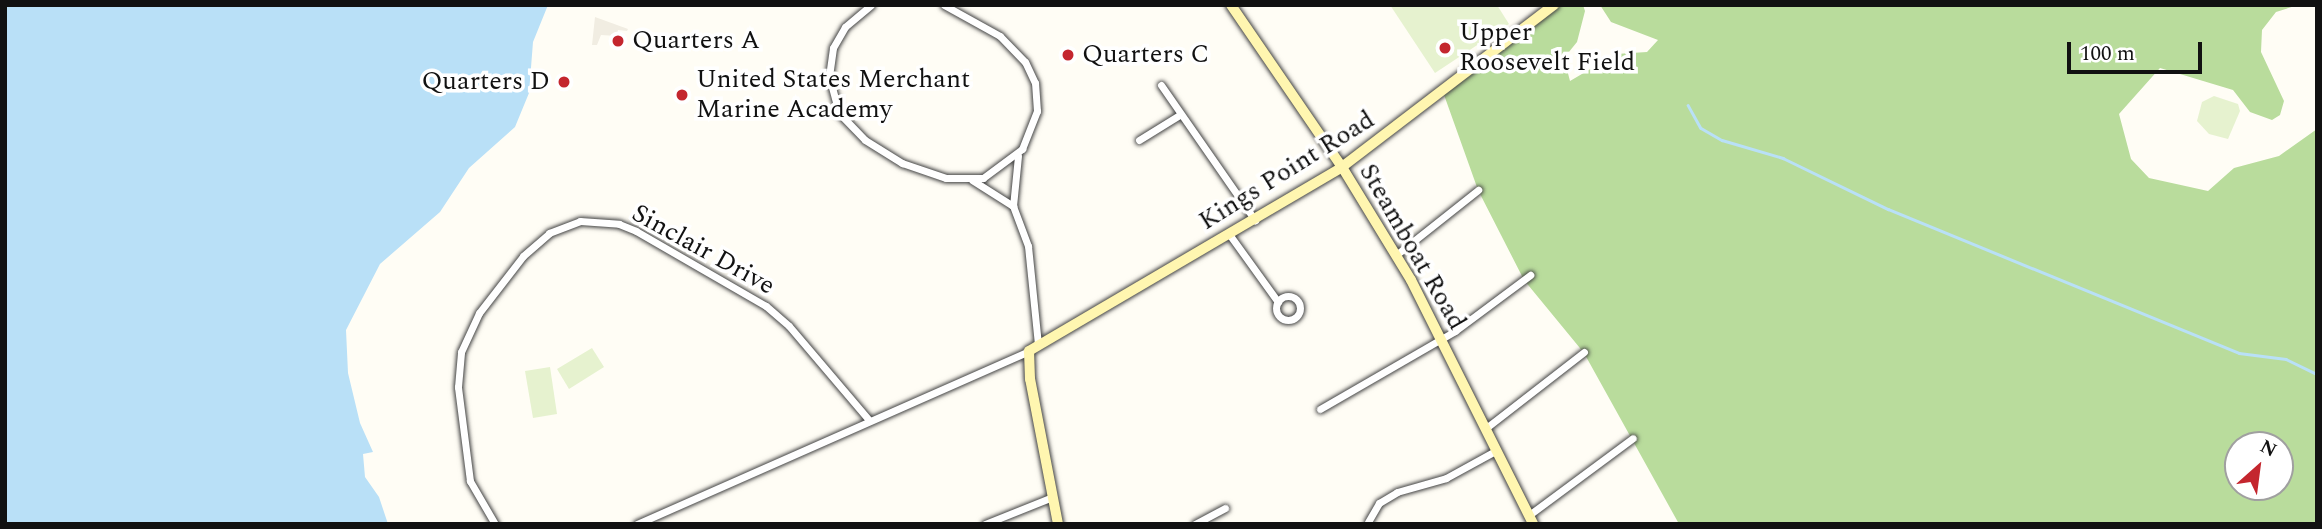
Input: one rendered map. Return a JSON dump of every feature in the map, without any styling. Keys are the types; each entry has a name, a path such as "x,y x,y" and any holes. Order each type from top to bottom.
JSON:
{"main road":[{"name":"Steamboat Road","path":"1231,5 1342,167 1396,255 1531,520"},
{"name":"Kings Point Road","path":"1029,351 1342,167 1554,5"},
{"path":"1029,351 1030,379 1058,524"}],"street":[{"path":"872,5 845,27 833,48 829,75 839,113 865,140 902,163 946,178 983,178 1018,156"},
{"path":"944,5 1000,36 1030,70 1037,111 1018,156 1013,205 1028,246 1038,344"},
{"path":"1161,85 1255,220"},
{"path":"1139,140 1181,114"},
{"path":"972,180 1013,205"},
{"path":"1396,255 1478,190"},
{"name":"Sinclair Drive","path":"495,524 474,494 468,473 458,387 461,352 479,313 523,256 549,233 580,221 619,224 766,306 789,326 869,420"},
{"path":"1229,234 1278,302"},
{"path":"1320,409 1441,339 1530,275"},
{"path":"637,524 1029,351"},
{"path":"1486,428 1584,352"},
{"path":"1531,520 1633,438"},
{"path":"1368,522 1378,503 1397,492 1446,478 1497,450"},
{"path":"985,524 1052,497"},
{"path":"1195,524 1225,508"}],"green space":[{"name":"Upper Roosevelt Field","path":"1390,5 1497,5 1509,24 1435,73"},
{"path":"1554,5 1583,5 1585,11 1577,42 1564,58 1570,81 1616,54 1647,52 1658,40 1611,22 1600,5 2298,5 2276,12 2262,30 2261,52 2284,101 2280,115 2272,120 2250,112 2233,90 2160,68 2119,114 2131,159 2149,178 2208,191 2234,168 2279,156 2317,129 2317,524 1679,524 1584,353 1524,280 1478,190 1443,92"},
{"path":"2214,96 2238,104 2240,111 2228,139 2209,134 2197,121 2202,102"},
{"path":"592,348 604,367 569,389 557,369"},
{"path":"550,367 557,414 533,418 525,371"}],"shaded area":[{"path":"595,17 628,29 618,30 617,36 601,35 597,45 592,45"}],"water":[{"path":"5,5 548,5 533,42 529,93 515,127 469,168 440,212 380,264 346,330 348,373 360,423 373,452 363,454 365,477 379,497 388,524 5,524"}],"waterway":[{"path":"1688,105 1701,128 1722,140 1783,158 1888,209 2239,353 2286,359 2317,374"}],"place":[{"name":"Quarters A","path":"618,41"},
{"name":"Upper Roosevelt Field","path":"1445,48"},
{"name":"Quarters C","path":"1068,55"},
{"name":"Quarters D","path":"564,82"},
{"name":"United States Merchant Marine Academy","path":"682,95"}]}
